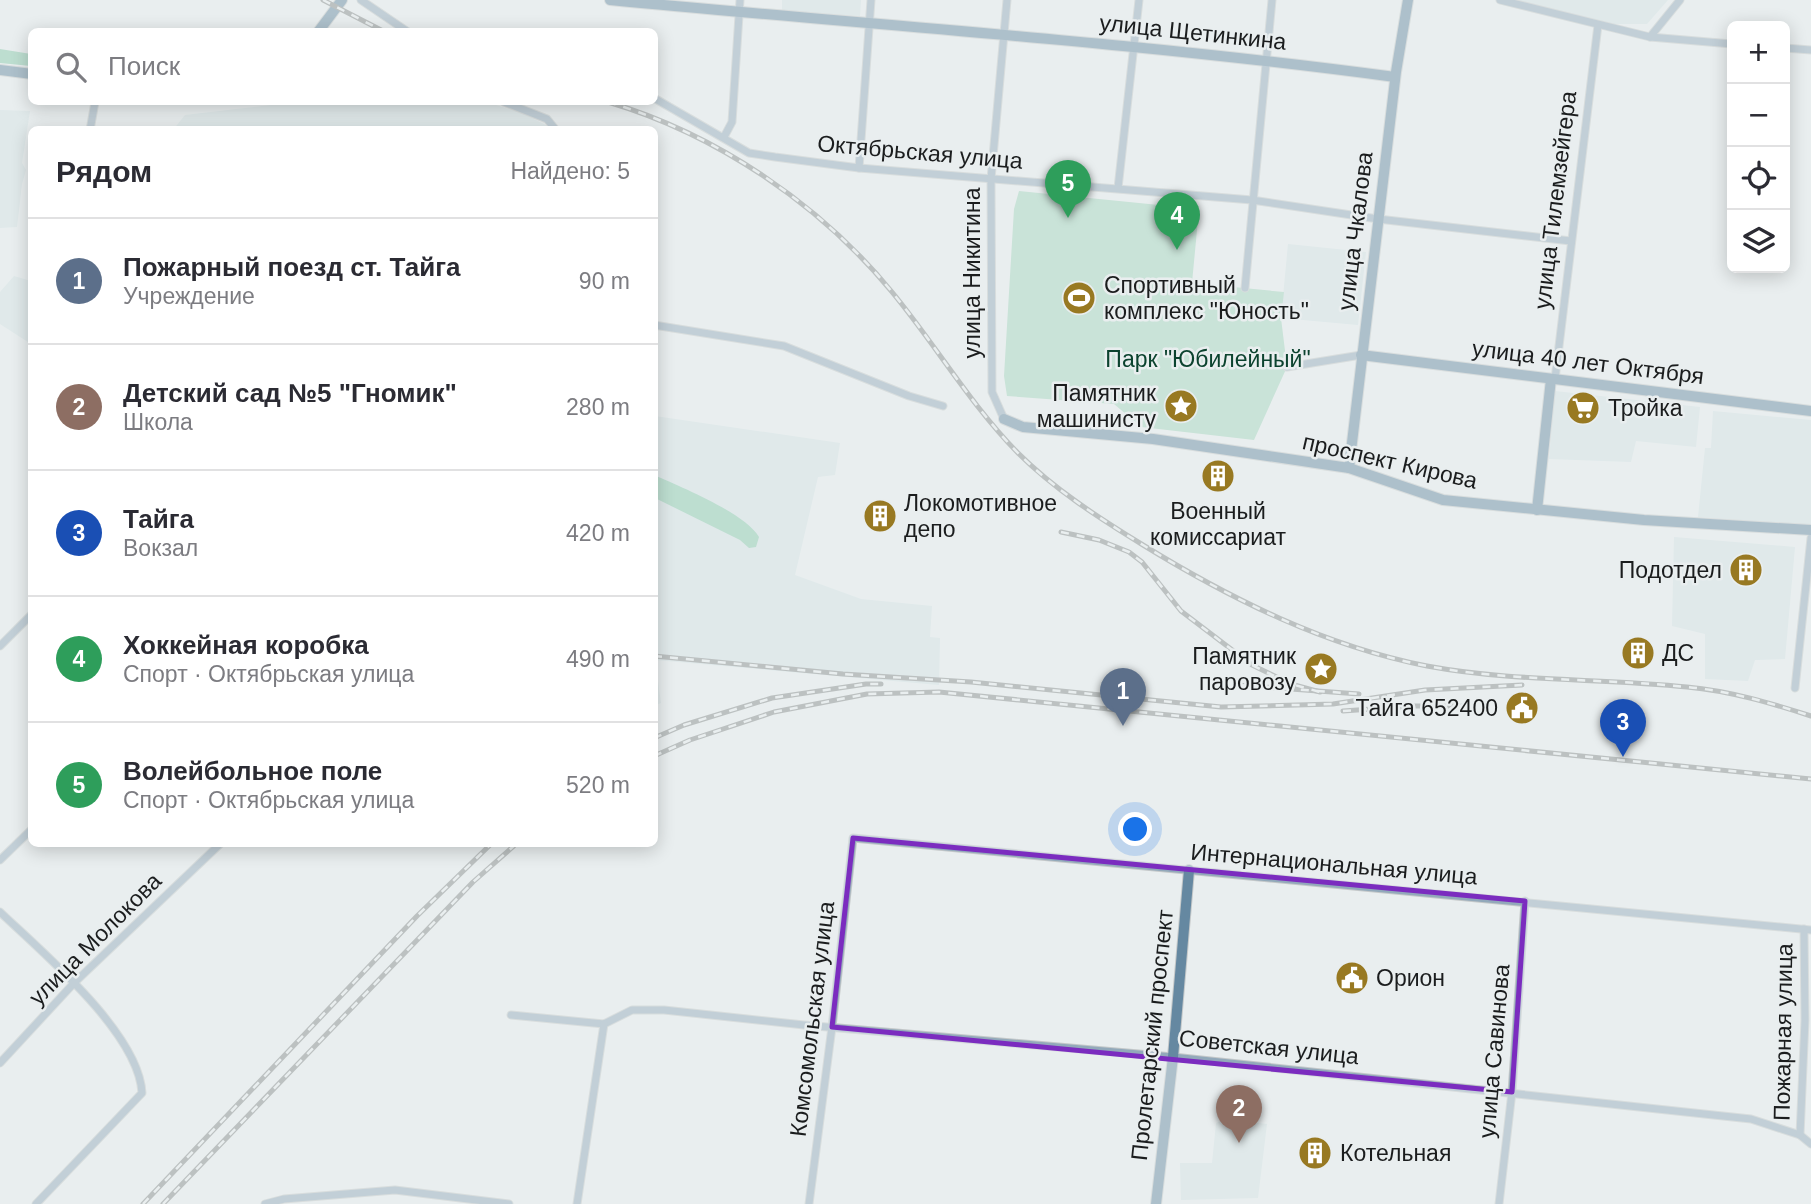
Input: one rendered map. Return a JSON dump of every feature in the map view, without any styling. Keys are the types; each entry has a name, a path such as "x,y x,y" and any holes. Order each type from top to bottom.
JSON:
{"street":[{"path":"361,0 402,28"},
{"name":"улица Щетинкина","path":"610,0 869,24 1003,33 1267,60 1395,77"},
{"path":"724,137 732,122 740,0"},
{"path":"859,168 871,0"},
{"name":"улица Никитина","path":"1004,419 992,391 991,179 1007,0"},
{"path":"1118,188 1139,0"},
{"path":"1245,288 1272,0"},
{"name":"улица Чкалова","path":"1349,468 1395,77 1408,0"},
{"path":"1500,0 1650,37 1727,44"},
{"path":"1650,37 1680,0"},
{"path":"321,28 338,4"},
{"name":"улица Тилемзейгера","path":"1537,510 1598,25"},
{"path":"1790,48 1811,50"},
{"path":"0,71 28,74"},
{"name":"Октябрьская улица","path":"658,100 749,153 859,168 1252,200 1378,219 1571,241"},
{"path":"91,126 94,105"},
{"path":"512,105 547,119 553,126"},
{"path":"658,326 783,346 909,396 943,405"},
{"path":"1287,367 1361,355"},
{"name":"улица 40 лет Октября","path":"1361,355 1811,411"},
{"name":"проспект Кирова","path":"1004,419 1023,427 1153,439 1349,468 1443,500 1644,520 1811,530"},
{"path":"1795,688 1811,538"},
{"path":"0,646 28,618"},
{"path":"0,860 28,833"},
{"name":"Интернациональная улица","path":"853,838 1808,930"},
{"name":"Комсомольская улица","path":"809,1204 853,838"},
{"name":"улица Молокова","path":"0,1063 75,984 217,847"},
{"name":"Пролетарский проспект","path":"1156,1204 1189,870"},
{"name":"улица Савинова","path":"1499,1204 1513,1092 1525,901"},
{"path":"0,912 75,984 126,1045 141,1082 142,1093 36,1204"},
{"name":"Пожарная улица","path":"1800,1135 1808,930"},
{"name":"Советская улица","path":"511,1015 604,1024 632,1010 664,1010 1172,1057 1751,1119 1800,1135 1811,1144"},
{"path":"577,1204 604,1024"},
{"path":"265,1204 284,1199 395,1190 509,1204"}],"highlighted area":[{"path":"853,838 1525,901 1512,1092 832,1027"}],"shaded area":[{"path":"782,0 861,0 860,16 782,11"},
{"path":"1505,0 1668,0 1647,24 1597,24"},
{"path":"271,105 496,105 522,113 548,126 176,126 185,115"},
{"path":"0,110 30,111 22,163 26,170 17,227 0,228"},
{"path":"1288,244 1366,252 1358,325 1281,318"},
{"path":"14,276 28,280 28,342 0,324 0,292"},
{"path":"1555,391 1700,407 1696,447 1636,441 1631,462 1549,459"},
{"path":"1713,411 1811,420 1811,525 1698,517 1705,448 1711,448"},
{"path":"658,416 840,443 835,475 818,477 795,575 861,599 932,606 930,637 940,638 939,685 658,660"},
{"path":"1674,537 1795,547 1785,659 1755,660 1748,681 1705,679 1705,634 1672,626"},
{"path":"658,682 661,703 658,704"},
{"path":"1225,1119 1267,1124 1258,1198 1181,1200 1180,1163 1212,1163 1216,1123"}],"green space":[{"path":"0,49 28,54 28,66 0,63"},
{"name":"Парк \"Юбилейный\"","path":"1019,191 1199,209 1192,283 1284,292 1281,318 1287,367 1254,440 1141,427 1114,404 1007,396 1004,376 1014,209"},
{"path":"658,477 727,510 752,528 759,537 756,547 749,548 740,540 658,499"}],"railway":[{"path":"323,0 377,28"},
{"path":"617,105 688,133 726,153 799,202 864,260 908,312 984,414 1032,466 1062,491 1110,524 1176,565 1245,602 1352,646 1427,666 1492,675 1655,684 1719,691 1811,716"},
{"path":"1061,532 1099,540 1129,552 1142,562 1181,611 1252,665 1291,684 1320,692"},
{"path":"658,656 843,674 971,682 1221,707 1333,704 1425,690 1522,685"},
{"path":"658,736 684,725 772,698 881,684"},
{"path":"1237,685 1359,694"},
{"path":"658,754 690,740 774,712 867,694 939,692 1811,779"},
{"path":"1343,711 1414,706 1467,706"},
{"path":"143,1204 417,916 488,847"},
{"path":"163,1204 473,882 513,847"}],"place":[{"name":"Волейбольное поле","path":"1068,218"},
{"name":"Хоккейная коробка","path":"1177,250"},
{"name":"Спортивный комплекс \"Юность\"","path":"1079,298"},
{"name":"Памятник машинисту","path":"1181,406"},
{"name":"Тройка","path":"1583,408"},
{"name":"Военный комиссариат","path":"1218,476"},
{"name":"Локомотивное депо","path":"880,516"},
{"name":"Подотдел","path":"1746,570"},
{"name":"ДС","path":"1638,653"},
{"name":"Памятник паровозу","path":"1321,669"},
{"name":"Тайга 652400","path":"1522,708"},
{"name":"Пожарный поезд ст. Тайга","path":"1123,726"},
{"name":"Тайга","path":"1623,757"},
{"name":"Орион","path":"1352,978"},
{"name":"Детский сад №5 \"Гномик\"","path":"1239,1143"},
{"name":"Котельная","path":"1315,1153"}]}
